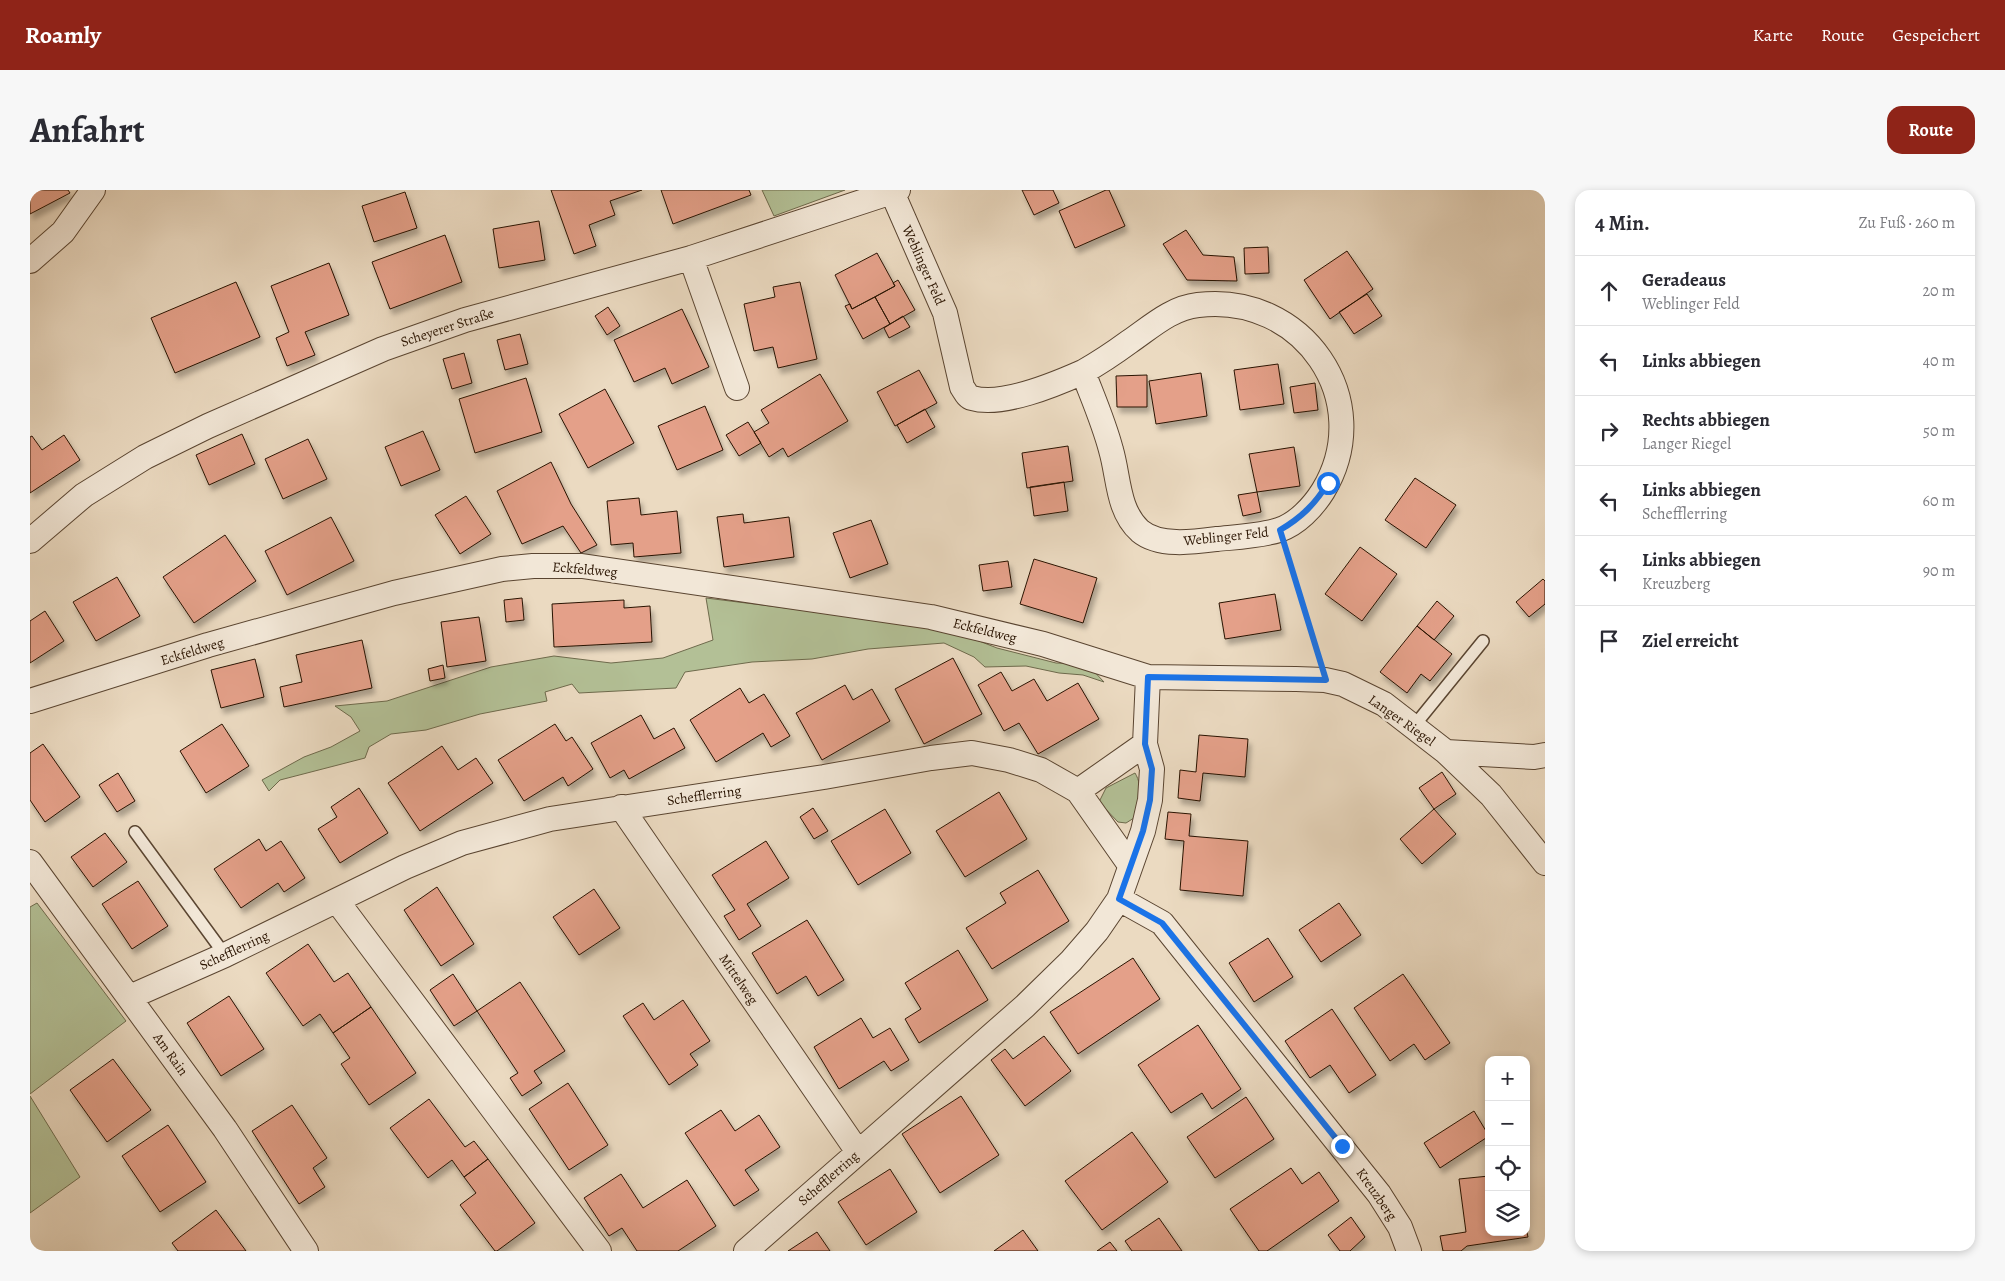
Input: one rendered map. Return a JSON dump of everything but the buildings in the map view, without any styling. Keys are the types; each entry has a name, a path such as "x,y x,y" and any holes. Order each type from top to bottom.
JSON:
{"street":[{"path":"30,261 62,232 93,190"},
{"name":"Scheyerer Straße","path":"30,541 84,495 145,457 208,426 383,349 465,320 691,258 895,191"},
{"name":"Weblinger Feld","path":"895,191 945,313 962,387 970,397 994,399 1022,395 1057,384 1104,361 1168,315 1182,309 1198,305 1225,305 1256,310 1294,331 1324,363 1336,390 1341,427 1340,449 1331,476 1318,500 1307,512 1280,530 1212,540 1173,541 1155,539 1140,530 1121,501 1112,451 1102,419 1083,372"},
{"path":"691,258 737,388"},
{"name":"Eckfeldweg","path":"30,701 208,645 394,593 502,569 533,566 582,566 931,617 1043,644 1148,677"},
{"name":"Langer Riegel","path":"1148,677 1326,680 1358,689 1384,704 1446,752 1491,795 1545,863"},
{"name":"Schefflerring","path":"746,1251 1025,1006 1071,961 1097,931 1119,899 1143,831 1150,800 1152,769 1145,744 1148,677"},
{"path":"1078,791 1145,744"},
{"path":"1446,752 1534,757 1545,755"},
{"name":"Schefflerring","path":"130,997 225,955 405,867 462,843 550,819 824,777 931,758 972,754 1009,760 1041,770 1078,791 1130,865"},
{"name":"Mittelweg","path":"621,807 858,1152"},
{"name":"Am Rain","path":"30,862 225,1129 306,1251"},
{"name":"Kreuzberg","path":"1119,899 1162,923 1380,1194 1400,1227 1409,1251"},
{"path":"338,901 599,1251"}],"lane":[{"path":"1414,726 1483,641"},
{"path":"135,832 225,955"}],"path":[{"path":"1280,530 1326,680"}],"green space":[{"path":"762,190 845,190 774,216"},
{"path":"706,598 946,628 997,648 1056,663 1087,664 1104,682 1083,675 1059,673 1026,666 985,667 974,657 944,643 868,649 812,659 752,662 685,672 676,688 579,693 572,684 545,692 547,701 480,714 426,730 391,734 369,747 365,758 280,780 269,791 262,780 304,757 331,747 360,731 351,717 335,706 387,701 491,667 554,656 611,663 663,658 713,640"},
{"path":"1135,773 1140,790 1134,818 1126,823 1118,822 1099,802 1106,788"},
{"path":"37,903 126,1021 30,1094 30,907"},
{"path":"30,1096 80,1177 30,1213"}],"route":[{"path":"1328,483 1318,500 1307,512 1280,530 1326,680 1148,677 1145,744 1152,769 1150,800 1143,831 1119,899 1162,923 1342,1146"}]}
